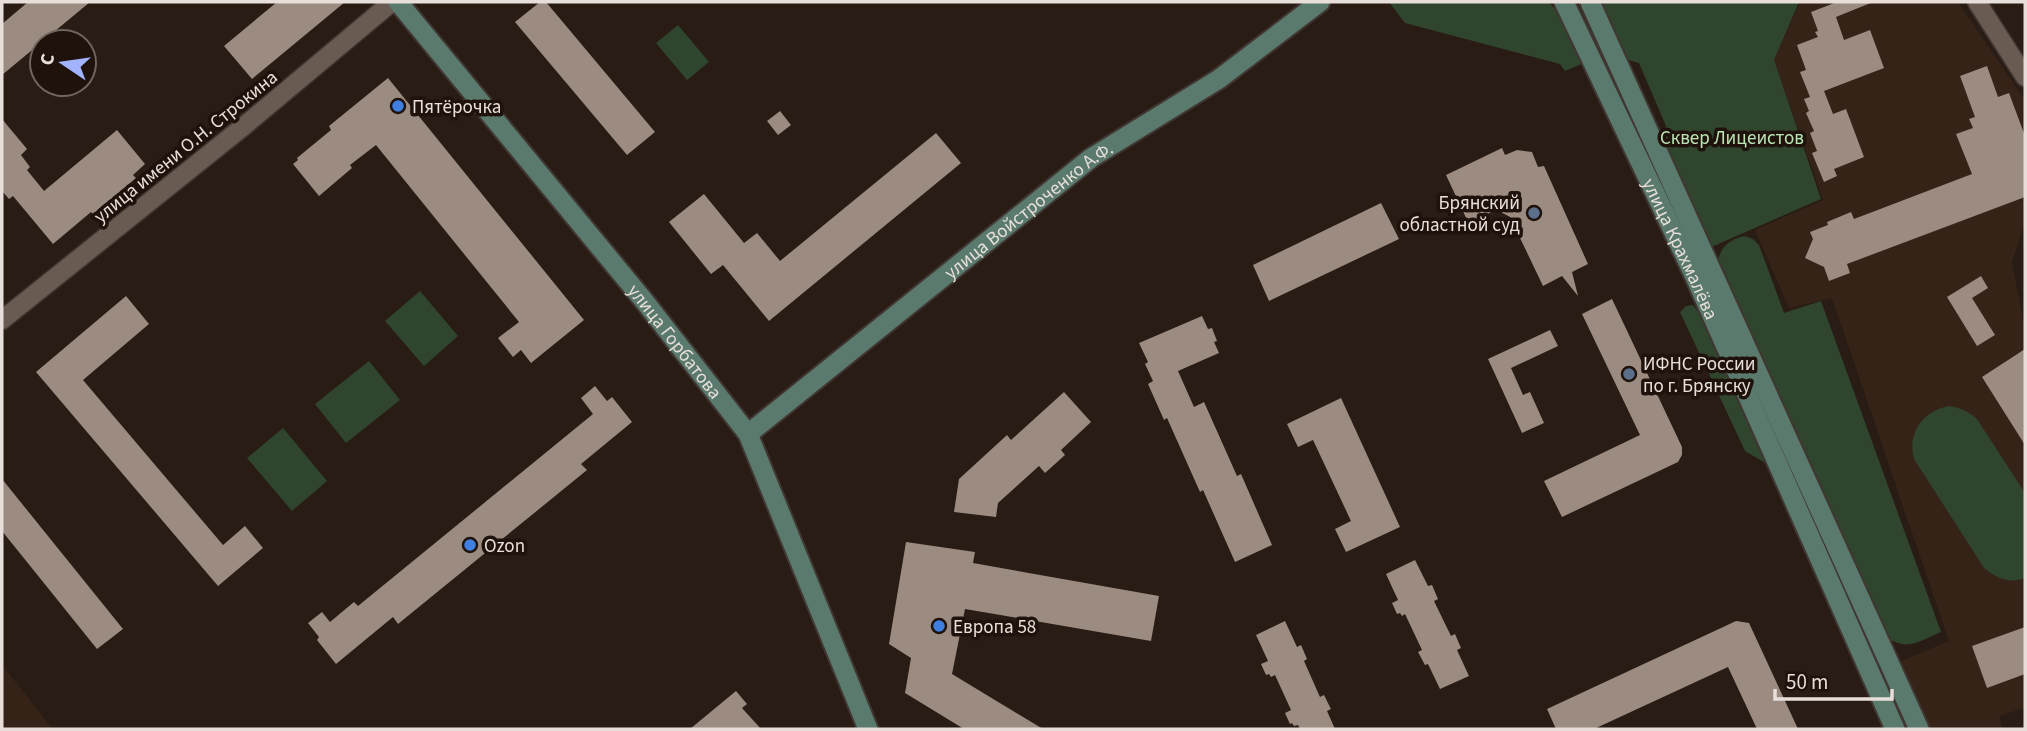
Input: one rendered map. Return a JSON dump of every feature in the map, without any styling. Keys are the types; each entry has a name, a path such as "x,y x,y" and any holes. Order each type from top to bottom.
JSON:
{"main road":[{"name":"улица Горбатова","path":"398,2 645,302 748,434 868,729"},
{"name":"улица Войстроченко А.Ф.","path":"748,434 1091,158 1219,79 1320,2"},
{"name":"улица Крахмалёва","path":"1564,2 1695,277 1895,729"},
{"path":"1590,2 1919,729"}],"street":[{"name":"улица имени О.Н. Строкина","path":"2,320 244,127 392,2"},
{"path":"1977,2 2025,77"}],"shaded area":[{"path":"1800,2 1958,2 2025,100 2025,222 2012,262 2025,331 2025,708 1999,716 2003,729 1919,729 1891,665 1949,641 1832,298 1789,308 1755,230 1823,200 1774,60"},
{"path":"2,665 53,729 2,729"}],"green space":[{"path":"1389,2 1549,2 1566,23 1586,62 1565,71 1560,64 1405,23"},
{"name":"Сквер Лицеистов","path":"1598,2 1799,2 1774,60 1821,199 1709,248 1660,137 1666,126 1639,63 1622,58"},
{"path":"678,25 709,62 687,80 656,43"},
{"path":"1744,236 1759,245 1784,313 1821,301 1941,632 1912,644 1900,644 1884,636 1717,266 1725,246"},
{"path":"420,291 458,336 424,366 385,321"},
{"path":"1693,305 1702,317 1769,465 1745,451 1680,312 1686,306"},
{"path":"369,361 400,400 346,443 315,404"},
{"path":"1949,406 1964,410 1977,419 2025,493 2025,578 2003,579 1984,568 1914,459 1913,440 1919,425 1932,413"},
{"path":"283,428 327,481 292,511 247,458"}],"building":[{"path":"28,2 90,2 59,28 28,28 28,53 2,75 2,24"},
{"path":"277,2 345,2 252,79 224,46"},
{"path":"540,2 546,2 655,132 627,155 515,22"},
{"path":"1837,2 1873,2 1836,17 1844,40 1870,30 1884,68 1824,91 1833,114 1846,109 1864,157 1834,169 1837,176 1824,182 1812,153 1817,151 1810,133 1814,131 1806,113 1809,111 1804,99 1810,97 1800,72 1806,70 1797,45 1818,37 1811,12"},
{"path":"1987,66 1998,97 2009,93 2025,136 2025,197 1847,264 1850,273 1829,281 1824,267 1805,258 1813,239 1810,232 1851,212 1854,219 1972,174 1956,134 1973,128 1969,119 1975,117 1960,76"},
{"path":"388,78 584,320 531,363 521,350 513,357 498,338 519,322 376,145 350,165 352,168 319,196 293,164 331,130 329,126"},
{"path":"780,111 791,125 778,135 767,121"},
{"path":"2,119 27,149 21,155 30,167 27,170 44,191 117,130 145,164 133,175 136,178 53,244 13,196 9,199 2,191"},
{"path":"936,133 961,163 769,321 723,265 711,274 669,222 704,194 744,243 757,233 780,261"},
{"name":"Брянский областной суд","path":"1502,148 1505,155 1517,150 1532,152 1538,167 1544,166 1588,264 1572,272 1578,296 1562,276 1543,286 1510,217 1497,210 1468,222 1446,175"},
{"path":"1381,203 1399,239 1269,301 1253,265"},
{"path":"1981,276 1988,288 1972,298 1995,335 1977,346 1947,297"},
{"path":"126,296 149,324 83,380 223,545 245,526 263,548 218,586 36,372"},
{"name":"ИФНС России по г. Брянску","path":"1612,299 1682,447 1682,455 1678,462 1562,517 1544,481 1640,435 1582,314"},
{"path":"1202,316 1208,329 1212,328 1219,353 1178,371 1194,407 1204,402 1237,476 1241,474 1272,545 1235,562 1203,490 1200,492 1167,418 1164,420 1148,384 1153,381 1139,343"},
{"path":"1550,330 1558,346 1511,368 1523,395 1530,392 1544,423 1522,433 1488,359"},
{"path":"2025,349 2025,445 1982,377"},
{"path":"595,386 607,401 612,397 632,422 581,464 587,470 398,624 393,617 336,664 317,640 319,637 308,623 322,612 330,622 354,602 358,606 593,414 581,398"},
{"path":"1064,392 1091,422 1061,450 1065,455 1045,473 1039,466 998,503 996,517 954,512 959,479 1007,435 1011,440"},
{"path":"1341,398 1400,527 1346,552 1335,529 1351,521 1313,440 1298,447 1287,424"},
{"path":"2,479 123,629 97,649 2,531"},
{"path":"906,542 975,552 973,563 1159,596 1151,641 965,609 952,674 1043,729 964,729 905,693 911,658 889,644"},
{"path":"1415,560 1428,586 1432,585 1438,599 1434,601 1451,636 1455,634 1461,648 1457,650 1469,676 1440,689 1428,664 1425,665 1418,652 1422,650 1405,614 1397,614 1392,603 1398,600 1386,574"},
{"path":"1285,621 1297,647 1301,645 1307,659 1304,661 1320,697 1324,695 1331,709 1327,711 1335,729 1300,729 1298,725 1290,724 1285,713 1291,710 1275,675 1266,675 1261,664 1268,661 1256,635"},
{"path":"1736,621 1749,623 1798,729 1757,729 1728,667 1594,729 1556,729 1547,709"},
{"path":"2025,627 2025,674 1987,688 1972,646"},
{"path":"736,691 747,704 742,708 761,729 690,729"}],"place":[{"name":"Пятёрочка","path":"398,106"},
{"name":"Брянский областной суд","path":"1534,213"},
{"name":"ИФНС России по г. Брянску","path":"1629,374"},
{"name":"Ozon","path":"470,545"},
{"name":"Европа 58","path":"939,626"}]}
